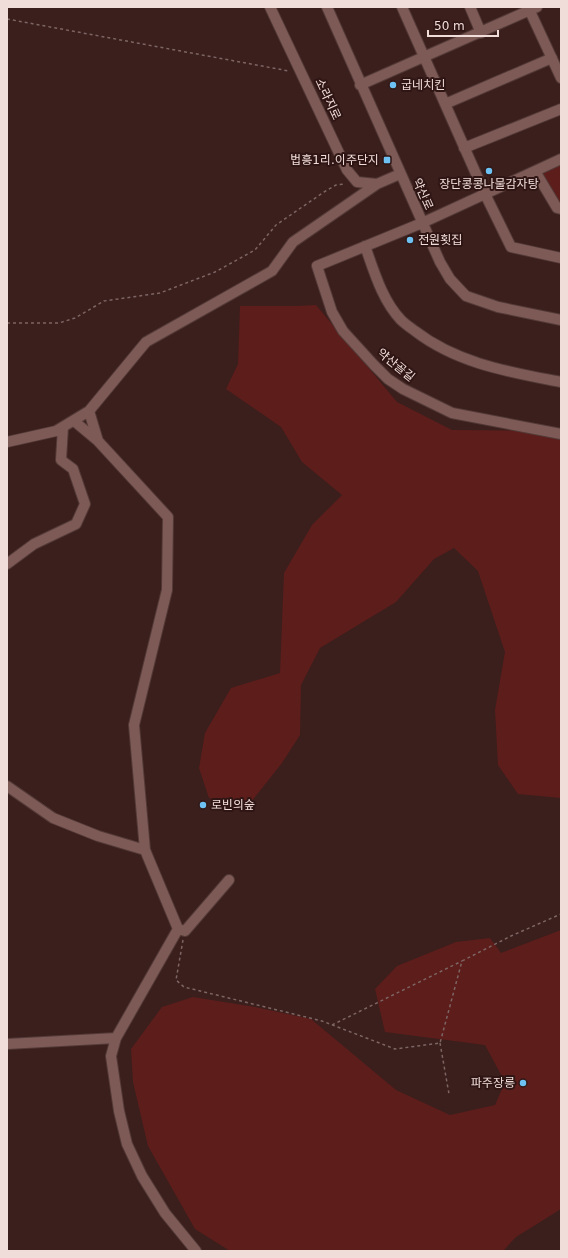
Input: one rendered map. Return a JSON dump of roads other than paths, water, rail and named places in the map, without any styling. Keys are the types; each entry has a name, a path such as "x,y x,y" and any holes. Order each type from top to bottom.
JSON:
{"street":[{"name":"소라지로","path":"270,7 347,170 357,182 377,184"},
{"name":"약산로","path":"327,7 422,223 440,262 450,279 466,296 498,307 561,320"},
{"path":"470,7 481,33"},
{"path":"406,8 424,58 485,194 511,247 561,258"},
{"path":"360,85 481,33 532,8 561,78"},
{"path":"445,104 552,58"},
{"path":"464,148 561,109"},
{"name":"약산골길","path":"561,159 422,223 317,266 332,312 343,331 388,379 403,389 452,413 561,434"},
{"path":"535,171 557,208 561,209"},
{"path":"7,442 56,431 89,411 146,342 272,271 293,242 377,184 400,174"},
{"path":"365,246 377,280 386,299 401,320 437,347 488,367 561,382"},
{"path":"89,411 98,441"},
{"path":"74,421 98,441 168,517 167,590 134,725 145,850 181,930"},
{"path":"7,564 34,544 76,524 85,504 73,469 61,460 63,427"},
{"path":"7,786 53,818 98,836 145,850"},
{"path":"196,1251 165,1213 142,1176 127,1144 119,1111 111,1056 116,1038 181,930 229,880"},
{"path":"7,1044 116,1038"}],"place":[{"name":"굽네치킨","path":"393,85"},
{"name":"법흥1리.이주단지","path":"387,160"},
{"name":"장단콩콩나물감자탕","path":"489,171"},
{"name":"전원횟집","path":"410,240"},
{"name":"로빈의숲","path":"203,805"},
{"name":"파주장릉","path":"523,1083"}]}
